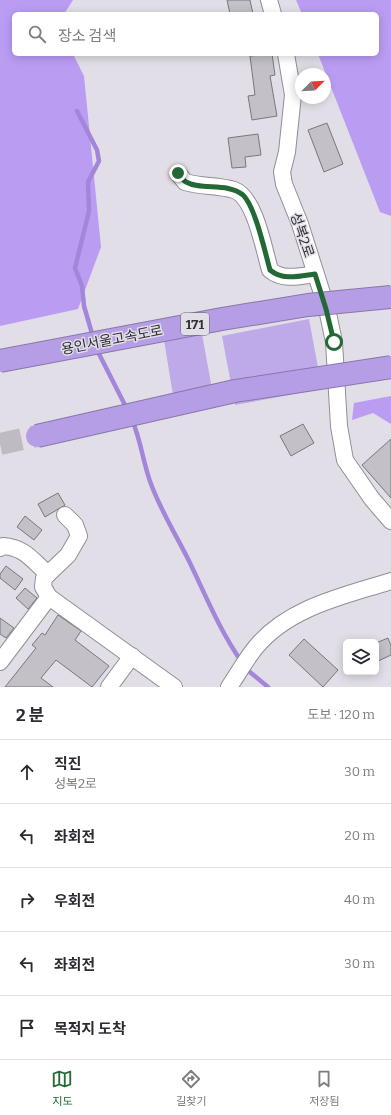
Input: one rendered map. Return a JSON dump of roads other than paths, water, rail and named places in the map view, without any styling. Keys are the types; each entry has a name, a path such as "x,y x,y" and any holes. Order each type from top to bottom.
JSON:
{"highway":[{"name":"용인서울고속도로","path":"0,361 222,319 308,305 391,297"},
{"path":"37,436 235,391 391,367"}],"street":[{"path":"269,0 272,12"},
{"name":"성복2로","path":"286,56 293,96 289,137 282,172 284,184 300,224 326,309 334,342 339,426 345,460 372,499 391,521"},
{"path":"178,173 185,182 195,185 235,190 242,195 253,213 270,270 276,275 287,277 315,274"},
{"path":"65,515 75,525 79,536 68,555 44,578 43,587 48,597 174,687"},
{"path":"0,548 3,546 15,547 26,554 48,574"},
{"path":"232,682 256,646 285,620 328,600 391,581"},
{"path":"0,662 48,597"},
{"path":"108,687 132,656"}],"waterway":[{"path":"77,111 97,150 99,161 88,182 89,211 75,268 82,286 84,306 93,337"},
{"path":"96,348 127,409"},
{"path":"132,420 138,435 148,476 159,504 189,561 219,625 241,661"},
{"path":"245,668 268,687"}],"tunnel":[{"path":"0,444 37,436"}]}
